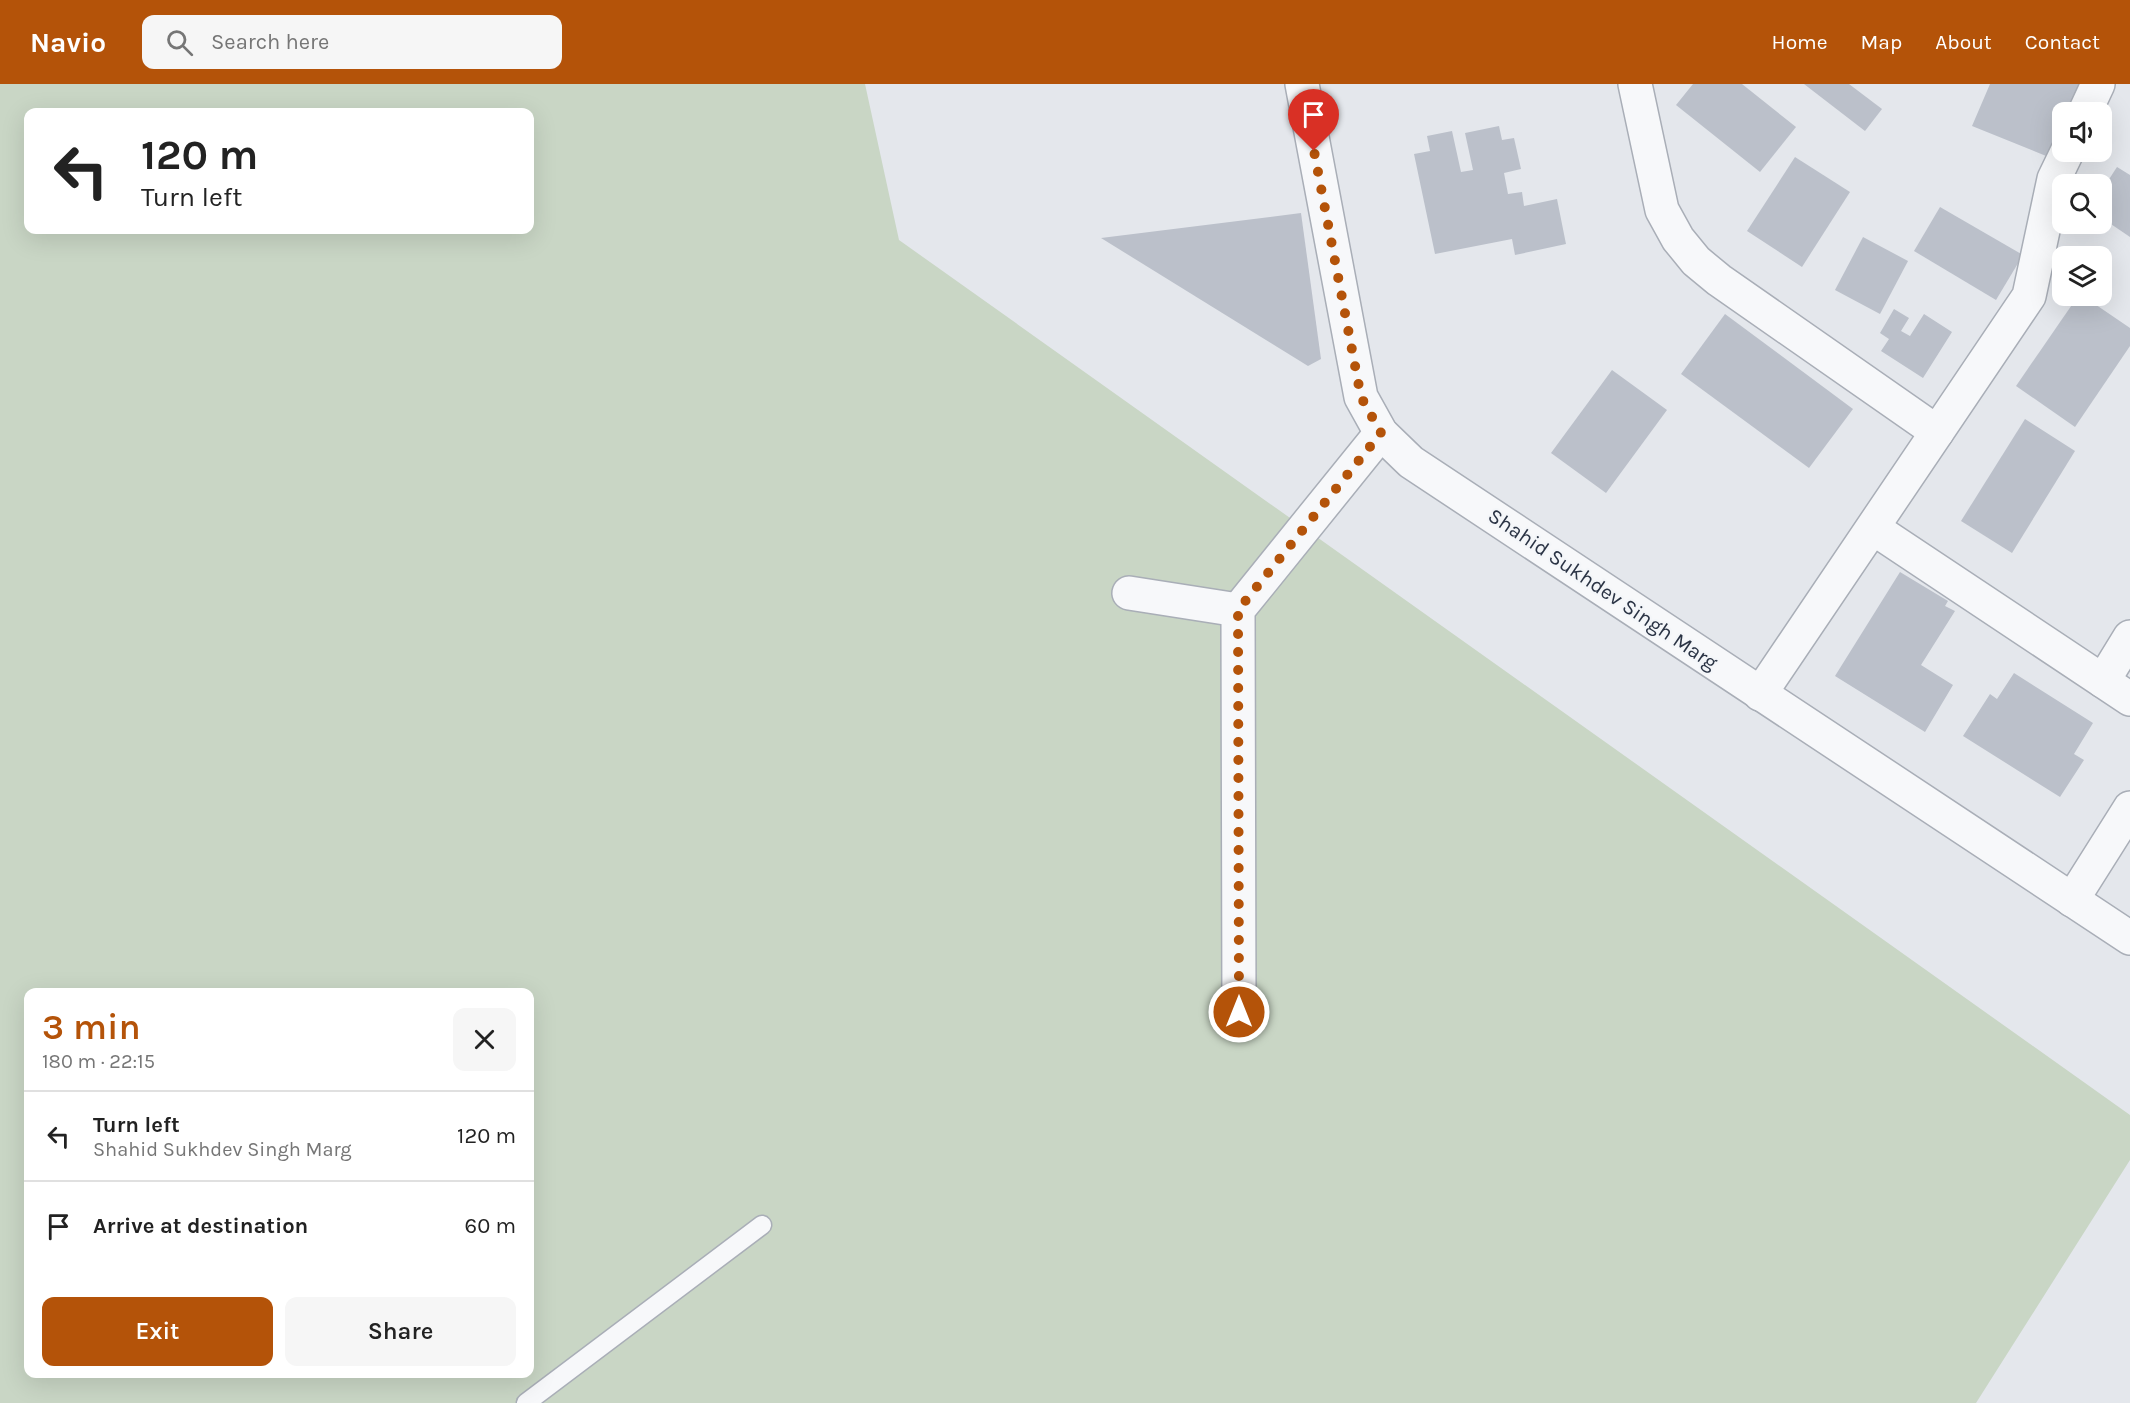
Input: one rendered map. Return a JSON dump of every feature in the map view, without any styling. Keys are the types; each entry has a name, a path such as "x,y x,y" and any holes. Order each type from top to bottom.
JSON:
{"street":[{"name":"Shahid Sukhdev Singh Marg","path":"1302,84 1361,397 1381,433 1411,462 2130,938"},
{"path":"2090,102 2098,84"},
{"path":"1640,88 1662,210 1678,239 1696,261 1719,280 1937,432"},
{"path":"1761,694 2029,296 2054,179 2062,162"},
{"path":"1239,1012 1238,610 1381,433"},
{"path":"1873,528 2130,699"},
{"path":"1129,593 1238,610"},
{"path":"2103,681 2130,637"},
{"path":"2072,900 2130,808"}],"lane":[{"path":"526,1403 762,1225"}],"green space":[{"path":"0,84 865,84 899,240 2130,1115 2130,1160 1976,1403 0,1403"}],"building":[{"path":"1693,84 1742,84 1796,127 1760,172 1676,105"},
{"path":"1804,84 1849,84 1882,109 1865,131"},
{"path":"1990,84 2086,84 2079,102 2052,102 2052,158 1972,126"},
{"path":"1499,126 1502,140 1514,138 1521,169 1504,173 1508,194 1522,192 1524,206 1557,199 1566,244 1515,255 1512,239 1435,254 1414,154 1430,151 1427,136 1452,131 1461,172 1473,170 1465,133"},
{"path":"1795,157 1850,192 1802,267 1747,231"},
{"path":"2117,167 2130,175 2130,237 2112,225 2112,175"},
{"path":"1940,207 2023,255 1996,300 1914,251"},
{"path":"1301,213 1321,359 1308,366 1101,238"},
{"path":"1863,237 1908,261 1880,314 1835,290"},
{"path":"2071,306 2098,306 2130,328 2130,346 2075,427 2016,386"},
{"path":"1894,309 1909,318 1901,331 1910,336 1924,314 1952,332 1923,378 1881,351 1889,339 1880,333"},
{"path":"1725,314 1853,409 1809,468 1681,374"},
{"path":"1612,370 1667,410 1606,493 1551,453"},
{"path":"2025,419 2075,451 2012,553 1961,521"},
{"path":"1900,572 1948,601 1945,606 1955,611 1921,665 1953,685 1925,732 1835,676"},
{"path":"2014,673 2093,723 2074,754 2084,760 2060,797 1963,736 1990,694 1997,699"}],"route":[{"path":"1239,1012 1238,610 1381,433 1361,397 1314,151"}]}
